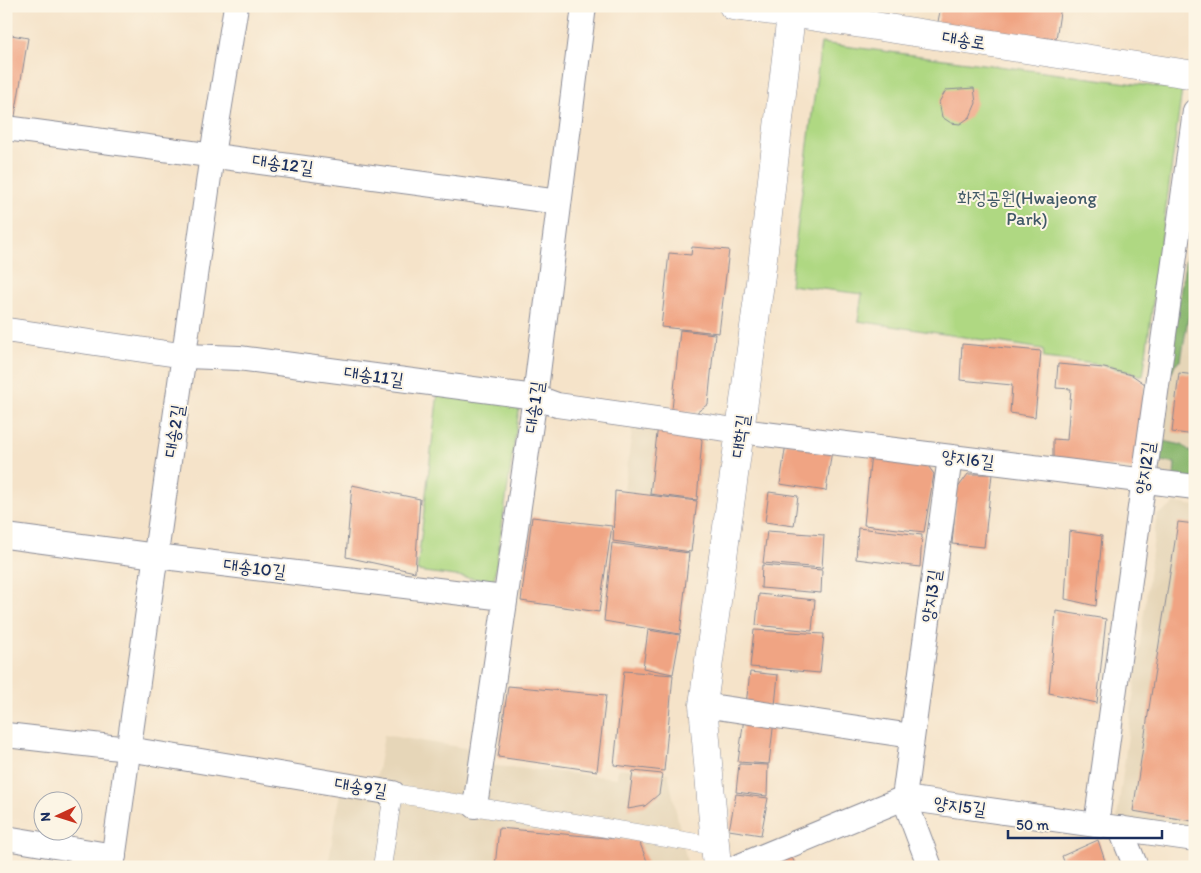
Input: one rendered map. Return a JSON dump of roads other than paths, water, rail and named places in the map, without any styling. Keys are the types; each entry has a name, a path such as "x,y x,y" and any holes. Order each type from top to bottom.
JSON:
{"street":[{"name":"대송2길","path":"6,838 113,861 186,356 212,155 236,6"},
{"name":"대송1길","path":"475,806 504,598 536,397 584,6"},
{"name":"대송로","path":"733,6 791,10 1195,75"},
{"name":"대학길","path":"716,856 703,705 761,275 791,10"},
{"name":"양지2길","path":"1096,825 1195,111"},
{"name":"대송12길","path":"6,128 559,202"},
{"name":"대송11길","path":"6,330 186,356 238,358 536,397 557,405 740,432"},
{"name":"양지6길","path":"740,432 1195,487"},
{"name":"양지3길","path":"930,867 904,798 950,457"},
{"name":"대송10길","path":"6,536 504,598"},
{"path":"703,705 912,736"},
{"name":"대송9길","path":"6,735 128,749 475,806 716,856"},
{"path":"382,867 393,793"},
{"path":"737,867 904,798"},
{"name":"양지5길","path":"904,798 1195,839"},
{"path":"1120,828 1136,867"}],"park label":[{"name":"화정공원(Hwajeong Park)","path":"1027,208"}]}
